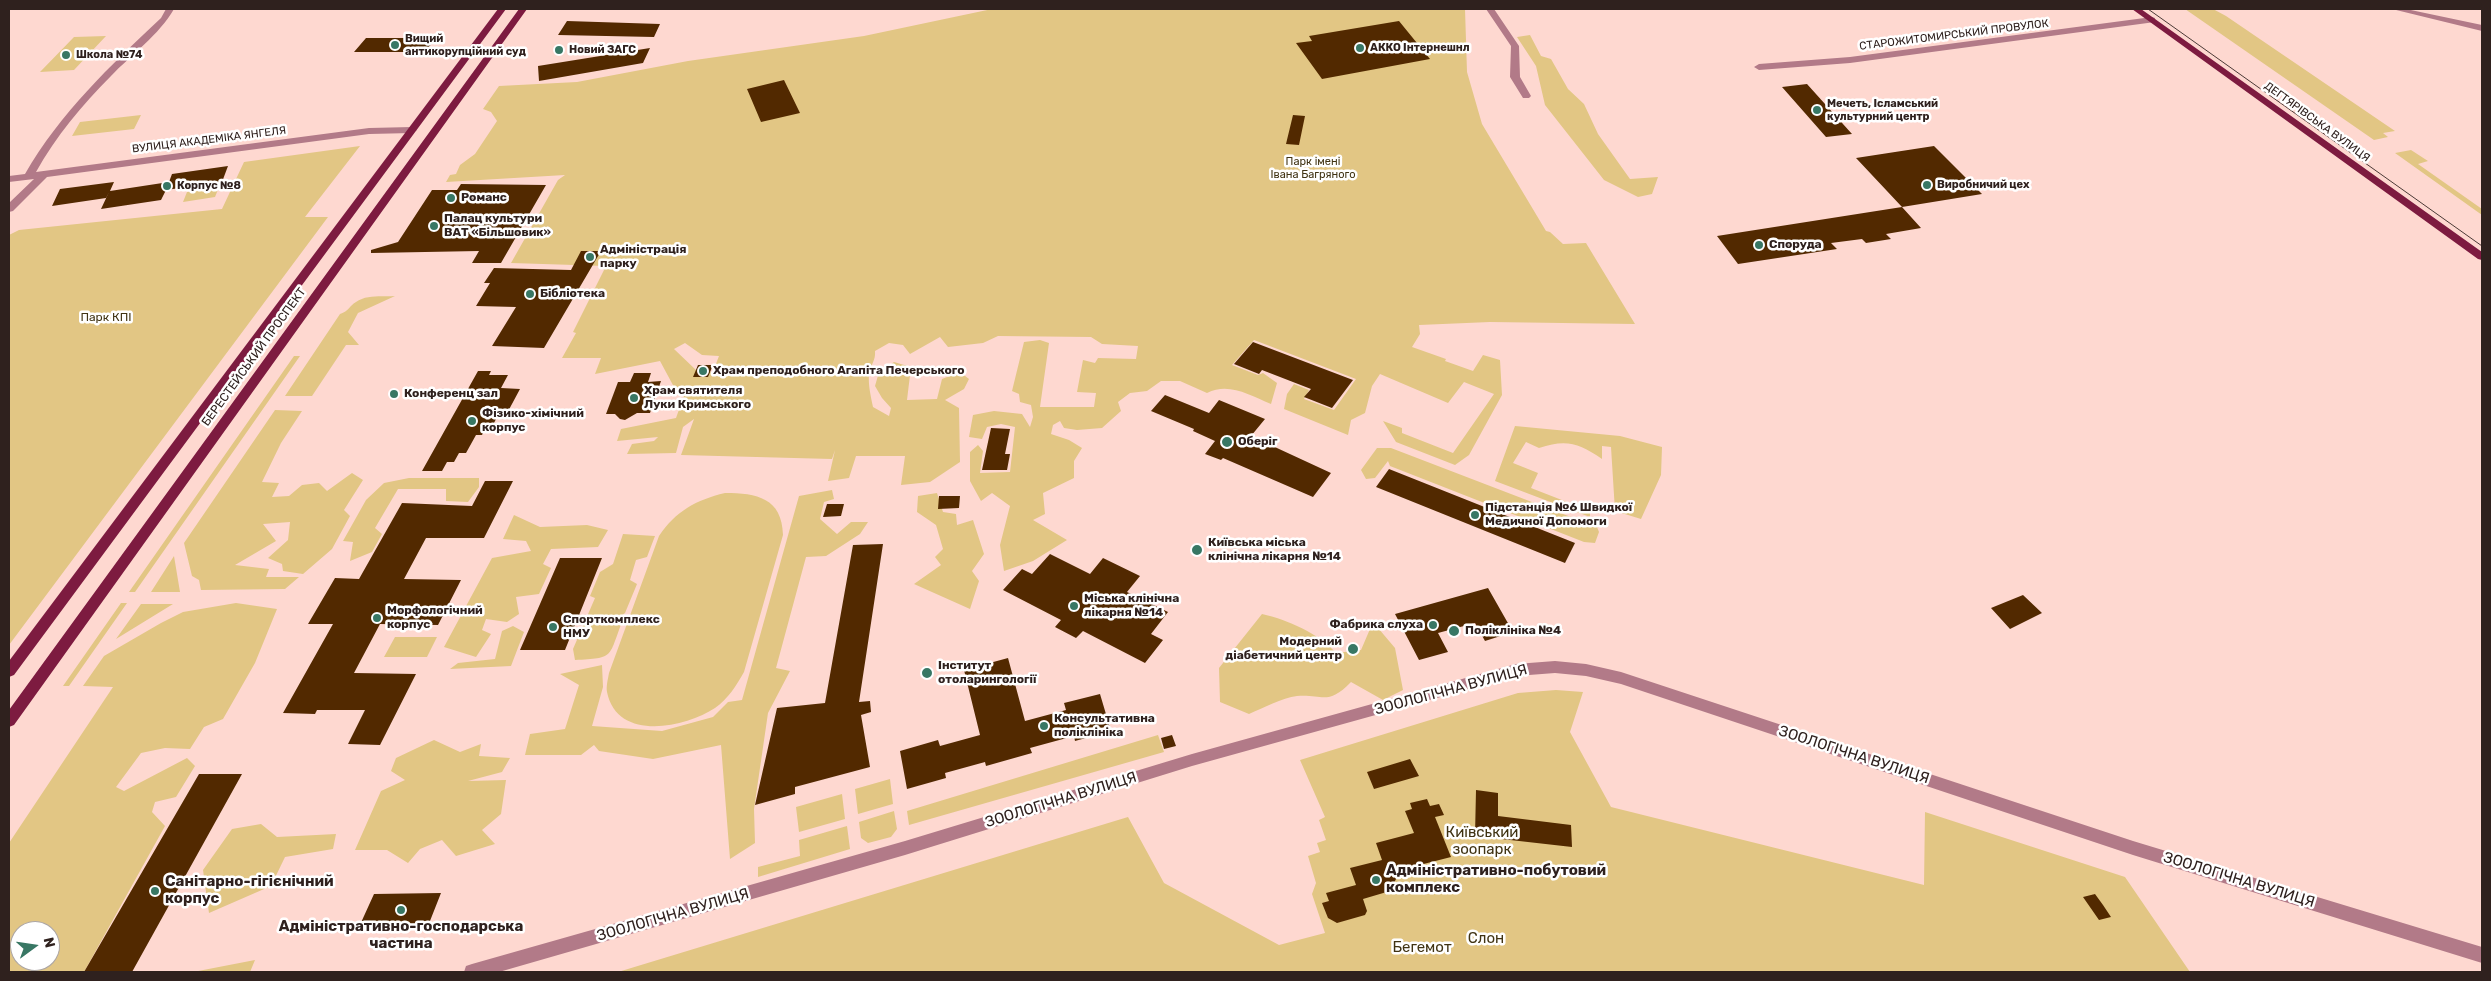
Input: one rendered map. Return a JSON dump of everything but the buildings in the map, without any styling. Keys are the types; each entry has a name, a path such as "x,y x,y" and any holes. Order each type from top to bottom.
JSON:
{"main road":[{"name":"БЕРЕСТЕЙСЬКИЙ ПРОСПЕКТ","path":"9,671 502,9"},
{"name":"БЕРЕСТЕЙСЬКИЙ ПРОСПЕКТ","path":"9,721 522,9"},
{"name":"ДЕГТЯРІВСЬКА ВУЛИЦЯ","path":"2136,9 2482,257"}],"street":[{"path":"28,177 52,136 79,101 164,19 170,9"},
{"path":"1490,9 1515,46 1515,77 1526,96"},
{"path":"2396,9 2482,28"},
{"name":"СТАРОЖИТОМИРСЬКИЙ ПРОВУЛОК","path":"1759,68 1850,60 2152,20"},
{"name":"ВУЛИЦЯ АКАДЕМІКА ЯНГЕЛЯ","path":"9,179 370,131 412,130"},
{"path":"9,209 43,174"},
{"name":"ЗООЛОГІЧНА ВУЛИЦЯ","path":"472,972 905,848 1201,758 1516,670 1556,667 1586,670 1621,678 2133,848 2482,955"}],"green space":[{"name":"Парк імені Івана Багряного","path":"992,9 1465,9 1467,72 1482,124 1546,231 1550,232 1563,244 1586,243 1635,324 1490,322 1419,325 1420,334 1412,347 1473,371 1483,355 1500,360 1502,395 1469,455 1455,465 1396,442 1383,421 1402,428 1402,433 1453,453 1494,394 1464,382 1448,403 1380,374 1372,386 1365,413 1351,420 1348,435 1284,409 1287,394 1294,384 1309,390 1304,399 1334,410 1356,379 1254,340 1232,365 1258,375 1263,373 1277,383 1271,404 1231,389 1215,390 1207,393 1180,381 1161,381 1147,391 1130,393 1118,402 1121,411 1102,428 1077,430 1064,428 1060,421 1053,425 1051,434 1069,440 1082,448 1074,461 1074,478 1043,493 1045,514 1033,520 1067,540 1033,561 1004,571 1000,545 1010,506 992,493 981,501 970,481 970,452 978,445 983,451 980,473 1010,472 1015,427 1001,424 987,427 982,439 969,437 973,415 994,411 1022,414 1030,427 1033,417 1031,405 1020,402 1019,394 1012,391 1024,342 1040,340 1049,343 1040,407 1094,407 1096,393 1077,392 1083,360 1095,363 1098,358 1136,359 1138,346 1102,344 1091,337 998,336 983,343 948,347 940,337 910,354 903,345 889,343 875,351 875,358 869,378 873,407 889,416 891,408 875,386 879,372 894,362 911,367 907,400 937,399 942,379 960,372 969,379 964,389 945,400 959,408 960,462 930,482 901,485 905,456 856,456 849,478 828,481 835,450 832,459 681,455 694,419 683,427 676,453 627,454 632,444 654,441 658,437 617,441 621,429 676,418 686,390 674,387 660,361 595,374 601,358 562,358 576,333 573,332 606,266 511,263 558,180 565,175 446,182 450,175 456,174 460,165 475,154 497,121 491,112 483,109 499,86 577,82 688,61 864,36","holes":["685,343 702,355 719,356 712,374 711,372 696,370 674,349"]},
{"path":"2185,9 2213,9 2226,16 2395,131 2383,133 2388,137 2374,140"},
{"path":"1530,35 1541,56 1551,59 1568,89 1584,104 1598,134 1630,179 1658,177 1652,194 1638,197 1604,180 1545,105 1536,66 1517,37"},
{"path":"106,36 74,70 40,72 74,37"},
{"path":"141,115 134,129 72,136 80,122"},
{"name":"Парк КПІ","path":"360,146 305,217 328,217 9,645 9,235 19,230 222,209 244,162"},
{"path":"2411,150 2428,161 2418,164 2482,209 2482,215 2395,153"},
{"path":"219,187 215,197 183,202 187,192"},
{"path":"375,296 395,296 358,313 348,332 359,345 346,345 312,396 285,396 340,314 360,299"},
{"path":"294,356 300,356 135,592 129,592"},
{"path":"275,410 302,411 281,443 262,482 279,483 272,497 289,496 302,485 319,483 327,491 352,473 363,480 344,510 350,516 332,549 303,574 283,571 282,564 268,558 288,540 290,522 263,524 276,541 235,565 269,569 266,577 299,577 285,589 201,590 199,580 192,576 184,543"},
{"path":"1515,426 1620,436 1662,447 1661,475 1641,519 1615,511 1611,447 1602,446 1602,459 1586,449 1572,444 1565,443 1539,448 1526,442 1513,463 1538,473 1531,488 1590,511 1590,517 1495,481"},
{"path":"1377,448 1391,448 1597,527 1599,532 1595,543 1584,542 1390,466 1388,461 1375,478 1366,479 1361,470"},
{"path":"409,478 479,478 479,487 468,502 446,501 446,489 398,489 375,528 382,534 372,552 350,561 353,542 343,541 366,500 384,483"},
{"path":"832,490 834,499 824,502 820,519 837,534 851,522 868,522 860,534 826,556 806,557 776,668 790,671 768,713 754,809 755,843 730,859 721,745 653,759 599,751 594,745 581,755 525,755 530,734 565,729 579,685 560,674 602,665 603,687 592,726 662,731 713,717 728,702 742,700 799,496"},
{"path":"725,493 747,494 766,500 773,505 782,523 783,535 744,672 724,701 702,715 670,725 638,724 624,718 613,708 607,692 607,685 609,673 659,536 680,513 705,499"},
{"path":"937,493 943,512 956,514 957,525 973,520 984,554 972,571 979,581 970,609 914,584 941,565 935,557 943,549 936,525 917,512 918,496"},
{"path":"514,515 540,527 587,525 608,530 598,547 551,549 543,564 551,568 539,594 516,597 519,614 507,622 486,619 482,630 491,634 476,657 444,647 492,558 531,551 526,541 503,539"},
{"path":"623,534 655,536 647,557 636,560 630,580 637,584 625,613 617,619 622,622 612,649 604,657 575,660 573,649 595,598 590,596 600,572 613,564"},
{"path":"174,556 180,592 151,592"},
{"path":"121,603 127,603 69,686 63,686"},
{"path":"236,603 277,609 255,663 223,719 204,727 190,749 165,748 141,753 116,787 124,791 187,758 195,766 176,797 155,802 152,812 165,826 84,972 9,972 9,843 113,687 83,686 104,656 183,612"},
{"path":"141,604 173,604 116,639"},
{"path":"1262,614 1312,633 1336,653 1361,650 1373,622 1395,648 1403,690 1383,700 1351,682 1337,694 1331,696 1291,697 1249,714 1220,702 1219,668"},
{"path":"513,626 524,632 511,666 450,669 458,663 495,659 502,631"},
{"path":"395,637 437,637 427,657 384,657"},
{"name":"Київський зоопарк","path":"1556,690 1583,692 1570,732 1611,807 1924,885 1925,812 2125,877 2190,972 618,972 1128,817 1164,883 1279,945 1325,933 1312,894 1316,883 1308,856 1320,852 1317,843 1326,840 1319,820 1325,817 1300,760 1518,693"},
{"path":"1158,735 1164,752 909,825 907,811"},
{"path":"434,740 460,752 481,744 479,756 510,758 502,772 468,781 506,780 501,814 482,830 495,844 456,856 442,840 420,849 408,863 387,850 355,850 381,791 405,780 391,771 396,758"},
{"path":"890,779 893,804 858,814 855,789"},
{"path":"842,794 845,819 799,832 796,807"},
{"path":"894,811 897,829 891,837 868,843 861,838 859,822"},
{"path":"261,824 277,837 336,834 333,849 285,857 271,886 209,913 203,870 232,829"},
{"path":"847,826 850,849 758,877 758,867 800,856 799,840"},
{"path":"255,960 250,972 193,972"}],"tram line":[{"path":"2148,9 2482,246"}],"place":[{"name":"Вищий антикорупційний суд","path":"395,45"},
{"name":"АККО Інтернешнл","path":"1360,48"},
{"name":"Новий ЗАГС","path":"559,50"},
{"name":"Школа №74","path":"66,55"},
{"name":"Мечеть, Ісламський культурний центр","path":"1817,110"},
{"name":"Виробничий цех","path":"1927,185"},
{"name":"Корпус №8","path":"167,186"},
{"name":"Романс","path":"451,198"},
{"name":"Палац культури ВАТ «Більшовик»","path":"434,226"},
{"name":"Споруда","path":"1759,245"},
{"name":"Адміністрація парку","path":"590,257"},
{"name":"Бібліотека","path":"530,294"},
{"name":"Храм преподобного Агапіта Печерського","path":"703,371"},
{"name":"Конференц зал","path":"394,394"},
{"name":"Храм святителя Луки Кримського","path":"634,398"},
{"name":"Фізико-хімічний корпус","path":"472,421"},
{"name":"Оберіг","path":"1227,442"},
{"name":"Підстанція №6 Швидкої Медичної Допомоги","path":"1475,515"},
{"name":"Київська міська клінічна лікарня №14","path":"1197,550"},
{"name":"Міська клінічна лікарня №14","path":"1074,606"},
{"name":"Морфологічний корпус","path":"377,618"},
{"name":"Фабрика слуха","path":"1433,625"},
{"name":"Спорткомплекс НМУ","path":"553,627"},
{"name":"Поліклініка №4","path":"1454,631"},
{"name":"Модерний діабетичний центр","path":"1353,649"},
{"name":"Інститут отоларингології","path":"927,673"},
{"name":"Консультативна поліклініка","path":"1044,726"},
{"name":"Адміністративно-побутовий комплекс","path":"1376,880"},
{"name":"Санітарно-гігієнічний корпус","path":"155,891"},
{"name":"Адміністративно-господарська частина","path":"401,910"}],"park label":[{"name":"Слон","path":"1486,939"},
{"name":"Бегемот","path":"1422,948"}]}
